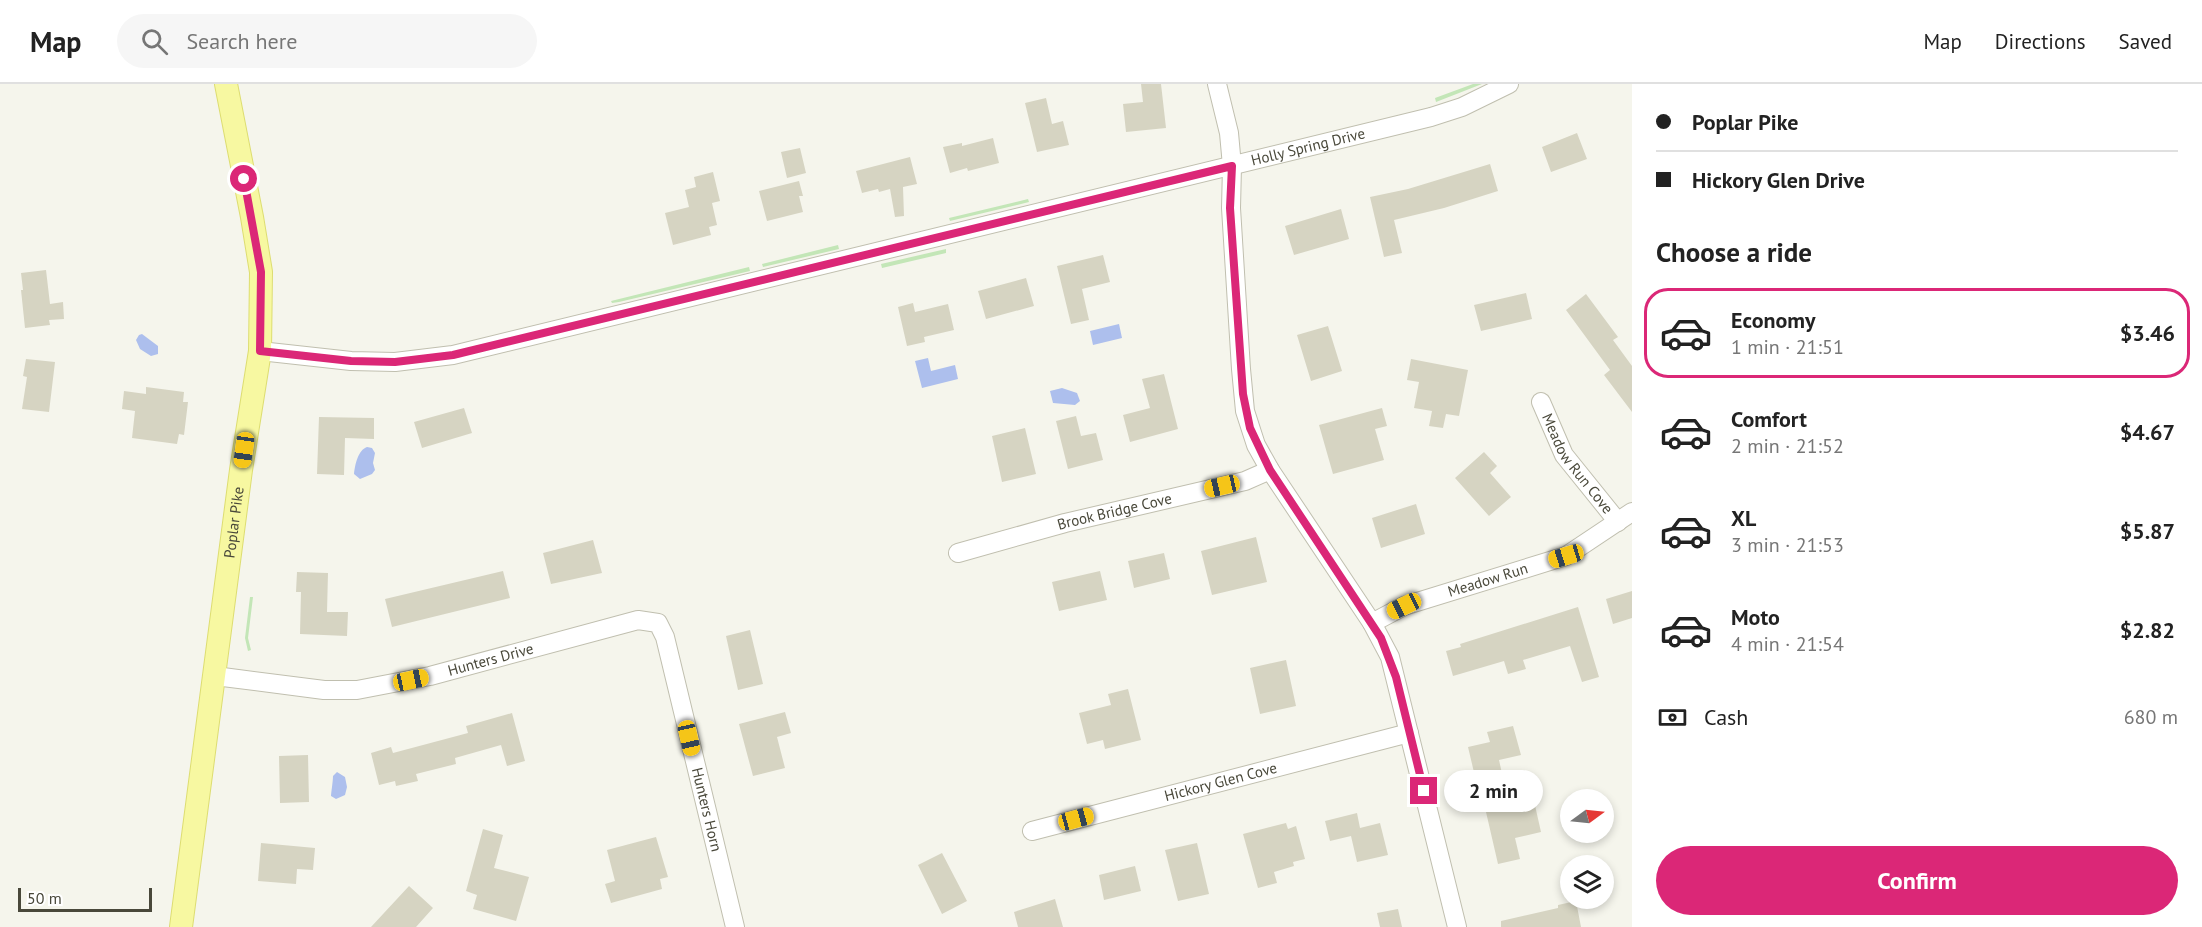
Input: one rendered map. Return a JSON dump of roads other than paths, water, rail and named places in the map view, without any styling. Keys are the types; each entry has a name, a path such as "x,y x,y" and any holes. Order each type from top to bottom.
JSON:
{"main road":[{"name":"Poplar Pike","path":"181,927 243,458 260,351 261,272 226,84"}],"street":[{"path":"1217,84 1229,133 1232,166 1230,208 1243,394 1250,428 1270,470 1372,623 1390,657 1457,927"},
{"name":"Holly Spring Drive","path":"260,351 351,361 395,362 453,355 1431,117 1462,107 1509,84"},
{"name":"Meadow Run Cove","path":"1541,402 1564,455 1625,517"},
{"name":"Brook Bridge Cove","path":"958,553 1065,523 1245,481 1270,470"},
{"name":"Meadow Run","path":"1372,623 1404,606 1566,556 1625,517"},
{"name":"Hunters Drive","path":"215,676 324,690 357,690 430,676 638,620 658,623"},
{"name":"Hunters Horn","path":"658,623 665,637 735,927"},
{"name":"Hickory Glen Cove","path":"1032,831 1409,733"}],"water":[{"path":"1119,324 1122,338 1093,345 1090,331"},
{"path":"142,334 158,346 158,354 151,356 140,349 136,340"},
{"path":"928,358 931,371 955,365 958,379 922,388 915,361"},
{"path":"1062,388 1077,393 1080,401 1075,405 1053,403 1050,391"},
{"path":"367,447 372,448 375,453 373,463 375,470 372,474 360,479 354,474 355,466 359,454"},
{"path":"337,772 345,777 347,787 345,795 336,799 331,796 333,776"}]}
